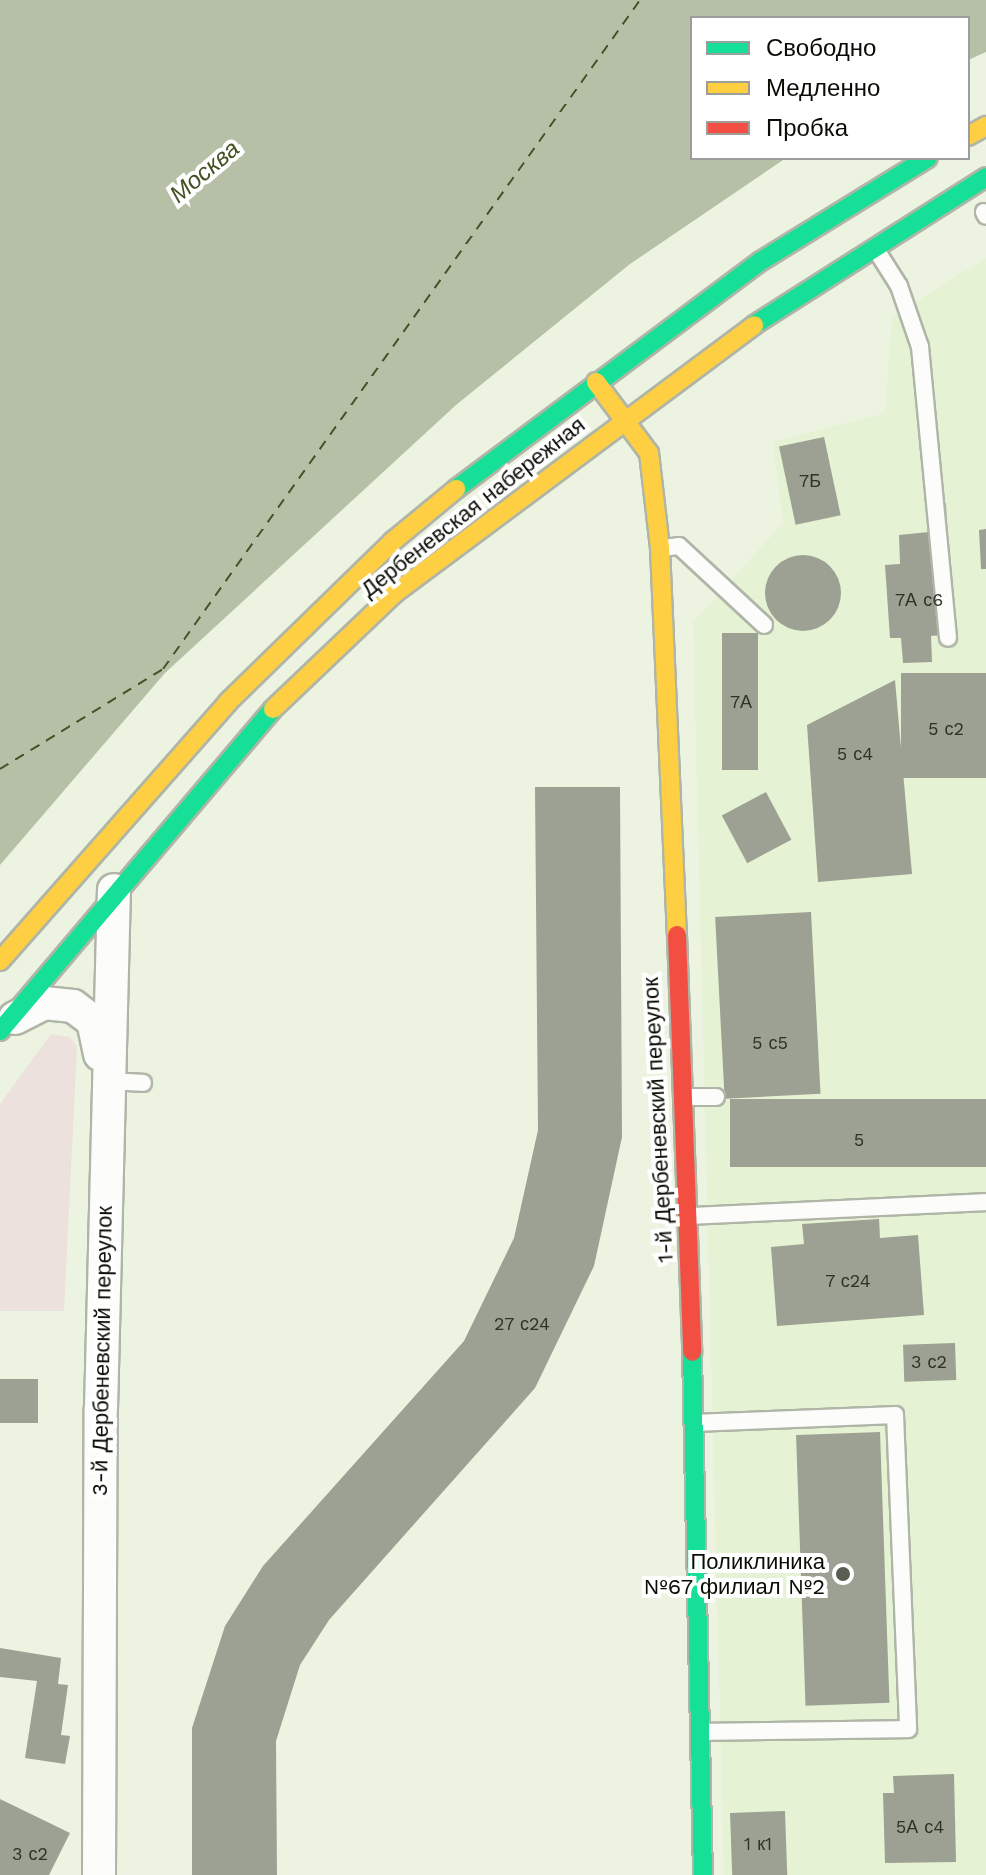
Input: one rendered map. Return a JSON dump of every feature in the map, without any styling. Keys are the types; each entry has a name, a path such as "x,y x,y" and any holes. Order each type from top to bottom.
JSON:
{"main road":[{"name":"Дербеневская набережная","path":"0,961 228,702 393,541 596,382 840,206 924,160"},
{"name":"Дербеневская набережная","path":"2,1029 114,890 261,720 395,593 626,419 872,244 986,177"},
{"name":"1-й Дербеневский переулок","path":"596,382 649,453 660,548 689,1216 703,1875"}],"street":[{"name":"3-й Дербеневский переулок","path":"99,1875 106,1081 115,827"},
{"path":"2,1029 44,1003 79,1009 93,1021 106,1081"}],"lane":[{"path":"872,244 899,286 920,347 948,638"},
{"path":"660,548 679,546 764,625"},
{"path":"106,1081 143,1083"},
{"path":"682,1097 716,1097"},
{"path":"689,1216 986,1202"},
{"path":"692,1423 895,1415 908,1729 701,1732"}],"shaded area":[{"path":"986,258 986,1875 724,1875 693,623 783,523 773,442 885,413 892,317"},
{"path":"51,1034 70,1037 77,1047 64,1311 0,1311 0,1104"}],"water":[{"name":"Москва","path":"0,0 986,0 986,52 970,59 970,16 690,16 690,160 783,160 630,264 456,405 165,673 0,865"}],"building":[{"path":"824,437 841,515 796,525 779,447"},
{"path":"946,503 952,634 931,636 932,662 903,663 901,638 890,638 885,565 900,564 899,535 929,532 927,505"},
{"path":"986,529 986,569 981,569 979,530"},
{"path":"803,555 818,558 830,566 838,578 841,593 838,608 830,620 818,628 803,631 788,628 776,620 768,608 765,593 768,578 776,566 788,558"},
{"path":"722,633 758,633 758,770 722,770"},
{"path":"901,673 986,673 986,778 901,778"},
{"path":"895,680 912,874 818,882 807,725"},
{"path":"535,787 620,787 622,1137 594,1266 535,1388 329,1620 300,1665 276,1741 277,1875 192,1875 192,1728 225,1626 263,1566 464,1341 514,1238 538,1130"},
{"path":"766,792 791,840 747,863 722,815"},
{"path":"811,912 821,1094 725,1099 715,917"},
{"path":"730,1099 986,1099 986,1167 730,1167"},
{"path":"879,1219 880,1238 918,1235 924,1315 777,1326 771,1247 804,1244 802,1224"},
{"path":"955,1343 956,1380 904,1382 903,1345"},
{"path":"0,1379 38,1379 38,1423 0,1423"},
{"name":"Поликлиника №67 филиал №2","path":"880,1432 889,1703 806,1706 796,1435"},
{"path":"0,1648 61,1658 58,1684 68,1685 61,1735 70,1736 65,1764 25,1758 37,1681 0,1677"},
{"path":"954,1774 956,1862 885,1863 883,1793 894,1793 893,1776"},
{"path":"0,1799 70,1833 49,1875 0,1875"},
{"path":"785,1811 787,1875 732,1875 730,1813"}],"ferry route":[{"path":"0,769 163,669 640,0"}],"traffic: fast":[{"path":"456,489 761,261 925,160"},
{"path":"754,325 986,177"},
{"path":"0,1031 273,709"},
{"path":"692,1352 703,1875"}],"traffic: slow":[{"path":"970,135 986,126"},
{"path":"273,709 395,593 754,325"},
{"path":"596,382 649,453 660,548 677,935"},
{"path":"0,961 228,702 393,541 456,489"}],"traffic: jam":[{"path":"677,935 692,1352"}],"place":[{"name":"Поликлиника №67 филиал №2","path":"843,1574"}]}
